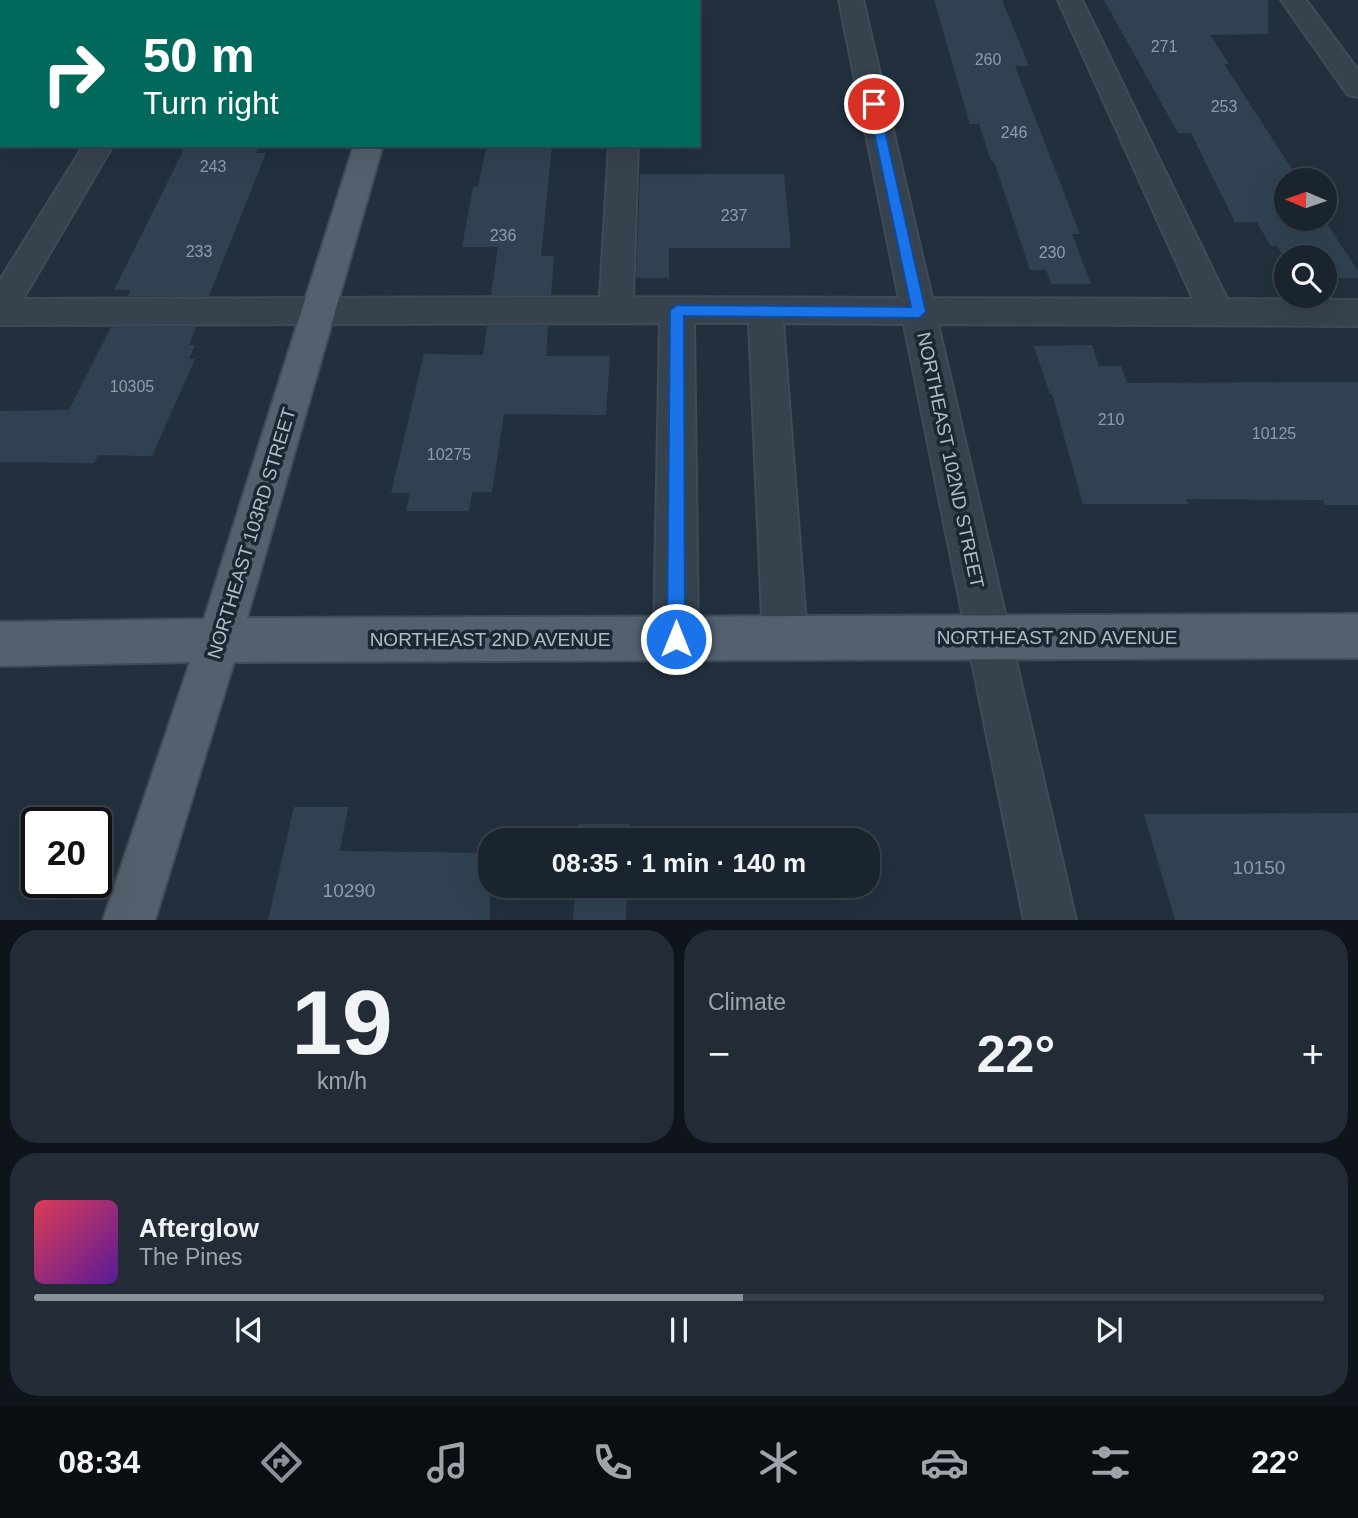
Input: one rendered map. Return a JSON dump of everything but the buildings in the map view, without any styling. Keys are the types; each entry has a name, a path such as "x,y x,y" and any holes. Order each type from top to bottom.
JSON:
{"main road":[{"name":"NORTHEAST 103RD STREET","path":"129,919 219,640 368,147"},
{"name":"NORTHEAST 2ND AVENUE","path":"0,644 219,640 1358,636"}],"street":[{"name":"NORTHEAST 102ND STREET","path":"851,0 1050,919"},
{"path":"1070,0 1216,312"},
{"path":"1293,0 1358,89"},
{"path":"0,310 98,147"},
{"path":"616,310 624,147"},
{"path":"765,309 785,639"},
{"path":"0,310 765,309 1358,313"},
{"path":"676,639 677,310"}],"route":[{"path":"676,639 677,310 919,312 874,104"}]}
